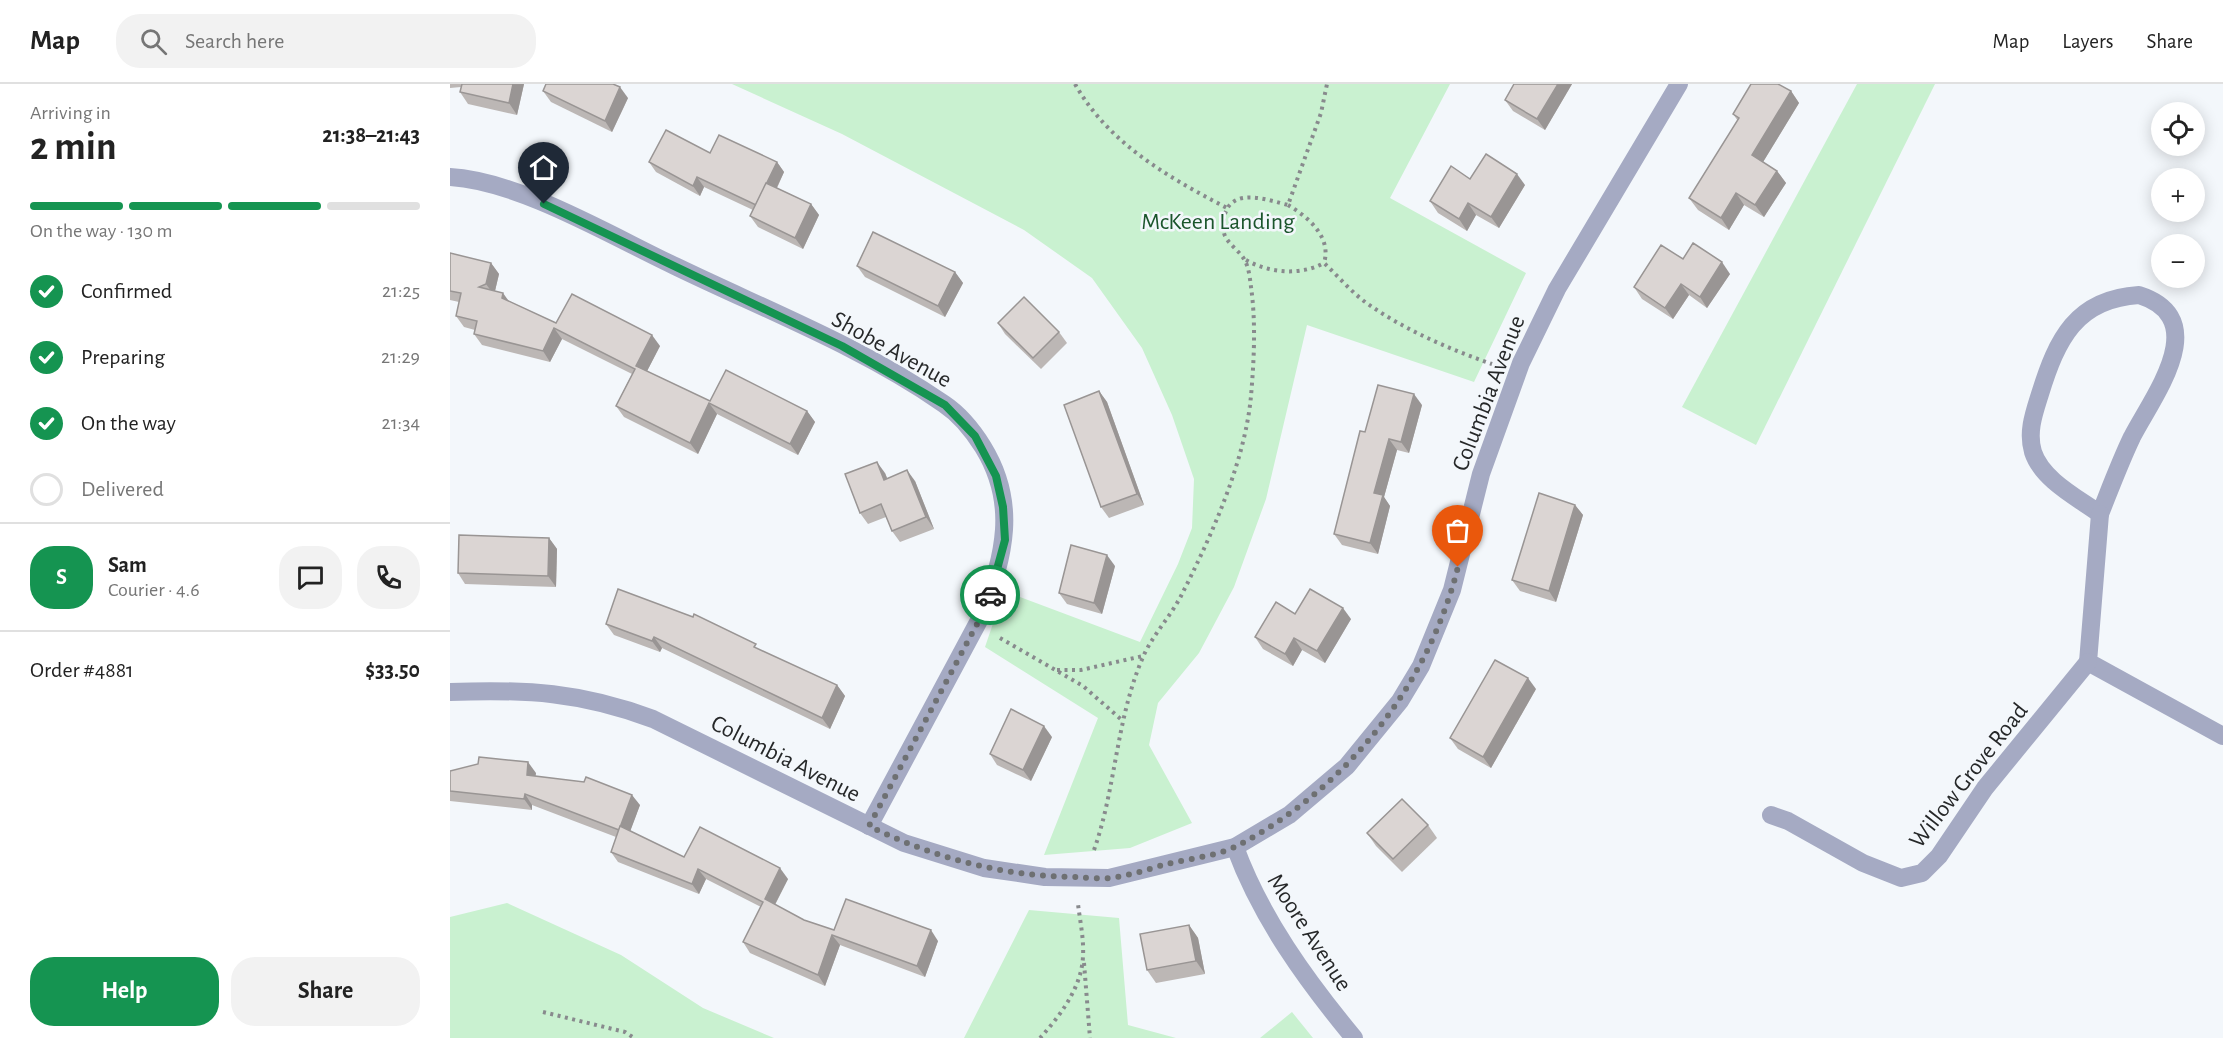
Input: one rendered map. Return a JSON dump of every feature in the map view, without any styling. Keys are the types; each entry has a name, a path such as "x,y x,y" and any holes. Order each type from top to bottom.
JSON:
{"street":[{"name":"Columbia Avenue","path":"450,693 494,690 559,693 623,708 653,719 904,843 984,868 1045,877 1109,878 1234,847 1289,815 1347,766 1400,701 1421,666 1452,590 1481,474 1518,373 1557,289 1679,84"},
{"name":"Shobe Avenue","path":"450,177 489,184 544,204 842,346 945,405 967,424 984,448 996,476 1003,507 1005,540 996,577 983,613 869,826"},
{"path":"2100,514 2052,479 2042,467 2033,453 2031,422 2050,361 2065,333 2080,316 2096,304 2111,298 2139,296 2156,301 2168,313 2174,327 2176,345 2172,366 2131,439 2100,514 2088,662 2223,736"},
{"name":"Willow Grove Road","path":"1772,815 1788,821 1863,863 1901,878 1922,873 1939,856 1985,788 2088,662"},
{"name":"Moore Avenue","path":"1234,847 1248,882 1300,969 1354,1038"}],"path":[{"path":"1075,84 1110,131 1148,163 1227,208"},
{"path":"1288,205 1321,113 1327,84"},
{"path":"1091,858 1098,838 1123,721 1143,656 1181,597 1235,467 1246,428 1253,364 1252,289 1245,260 1226,236 1224,219 1231,202 1241,198 1256,198 1288,205 1317,228 1324,245 1324,263 1366,303 1400,324 1453,350 1518,373"},
{"path":"1245,260 1257,266 1284,271 1307,270 1324,263"},
{"path":"995,636 1083,686 1123,721"},
{"path":"1057,670 1082,670 1143,656"},
{"path":"1078,903 1090,1038"},
{"path":"1040,1038 1070,999 1083,956"},
{"path":"543,1012 625,1032 634,1038"}],"green space":[{"name":"McKeen Landing","path":"732,84 1450,84 1390,198 1526,273 1474,382 1307,325 1266,499 1234,587 1199,653 1158,703 1149,745 1192,823 1130,848 1044,855 1098,718 985,647 1004,591 1140,642 1178,564 1192,528 1194,479 1172,415 1142,348 1092,278 1024,230 842,134"},
{"path":"1857,84 1935,84 1756,445 1682,407"},
{"path":"507,903 621,955 703,1008 774,1038 450,1038 450,917"},
{"path":"1029,910 1119,918 1128,1025 1176,1038 964,1038"},
{"path":"1292,1012 1313,1038 1260,1038"}],"building":[{"path":"462,84 513,84 509,103 460,92"},
{"path":"546,84 613,84 620,87 605,121 543,91"},
{"path":"1514,84 1558,84 1537,119 1505,100"},
{"path":"1751,84 1778,84 1791,91 1752,155 1777,171 1755,205 1736,193 1721,218 1689,198 1739,118 1733,114"},
{"path":"666,130 710,153 719,135 777,162 756,205 697,177 693,186 649,162"},
{"path":"1486,154 1517,174 1491,217 1468,203 1459,219 1430,201 1451,166 1470,179"},
{"path":"766,183 811,204 795,238 750,216"},
{"path":"873,232 955,272 938,306 857,266"},
{"path":"1693,243 1722,262 1700,297 1681,284 1665,308 1634,287 1661,245 1683,259"},
{"path":"450,253 491,263 486,284 479,287 503,293 502,298 556,323 572,294 652,335 636,366 710,401 726,370 807,411 790,444 709,403 690,443 616,406 635,369 554,328 543,351 474,334 477,321 456,316 461,293 450,291"},
{"path":"1024,297 1059,332 1033,358 998,323"},
{"path":"1378,385 1414,394 1401,442 1389,439 1374,493 1383,495 1370,543 1334,534 1360,431 1365,432"},
{"path":"1099,391 1137,494 1101,507 1064,405"},
{"path":"877,462 884,480 907,470 926,517 892,531 881,504 860,513 845,474"},
{"path":"1539,493 1575,505 1549,591 1512,580"},
{"path":"459,535 549,538 548,576 458,573"},
{"path":"1071,545 1107,555 1094,603 1059,593"},
{"path":"618,589 693,617 694,614 756,644 754,647 837,685 822,718 654,637 652,641 606,624"},
{"path":"1310,589 1343,608 1317,651 1294,638 1285,654 1255,637 1276,602 1295,614"},
{"path":"1495,660 1528,678 1483,757 1450,738"},
{"path":"1011,709 1044,726 1023,770 990,754"},
{"path":"479,757 528,762 527,775 584,782 586,777 632,795 619,830 525,794 524,799 450,791 450,771 478,764"},
{"path":"1402,799 1428,825 1393,859 1367,833"},
{"path":"620,826 684,857 700,827 780,868 765,899 804,920 834,930 846,899 931,930 917,966 832,935 818,975 743,942 763,902 698,869 692,884 611,852"},
{"path":"1189,925 1196,961 1147,970 1140,934"}],"way so far":[{"path":"990,595 983,613 869,826 904,843 984,868 1045,877 1109,878 1234,847 1289,815 1347,766 1400,701 1421,666 1438,628 1458,567"}],"route":[{"path":"544,204 842,346 945,405 967,424 984,448 996,476 1003,507 1005,540 990,595"}]}
